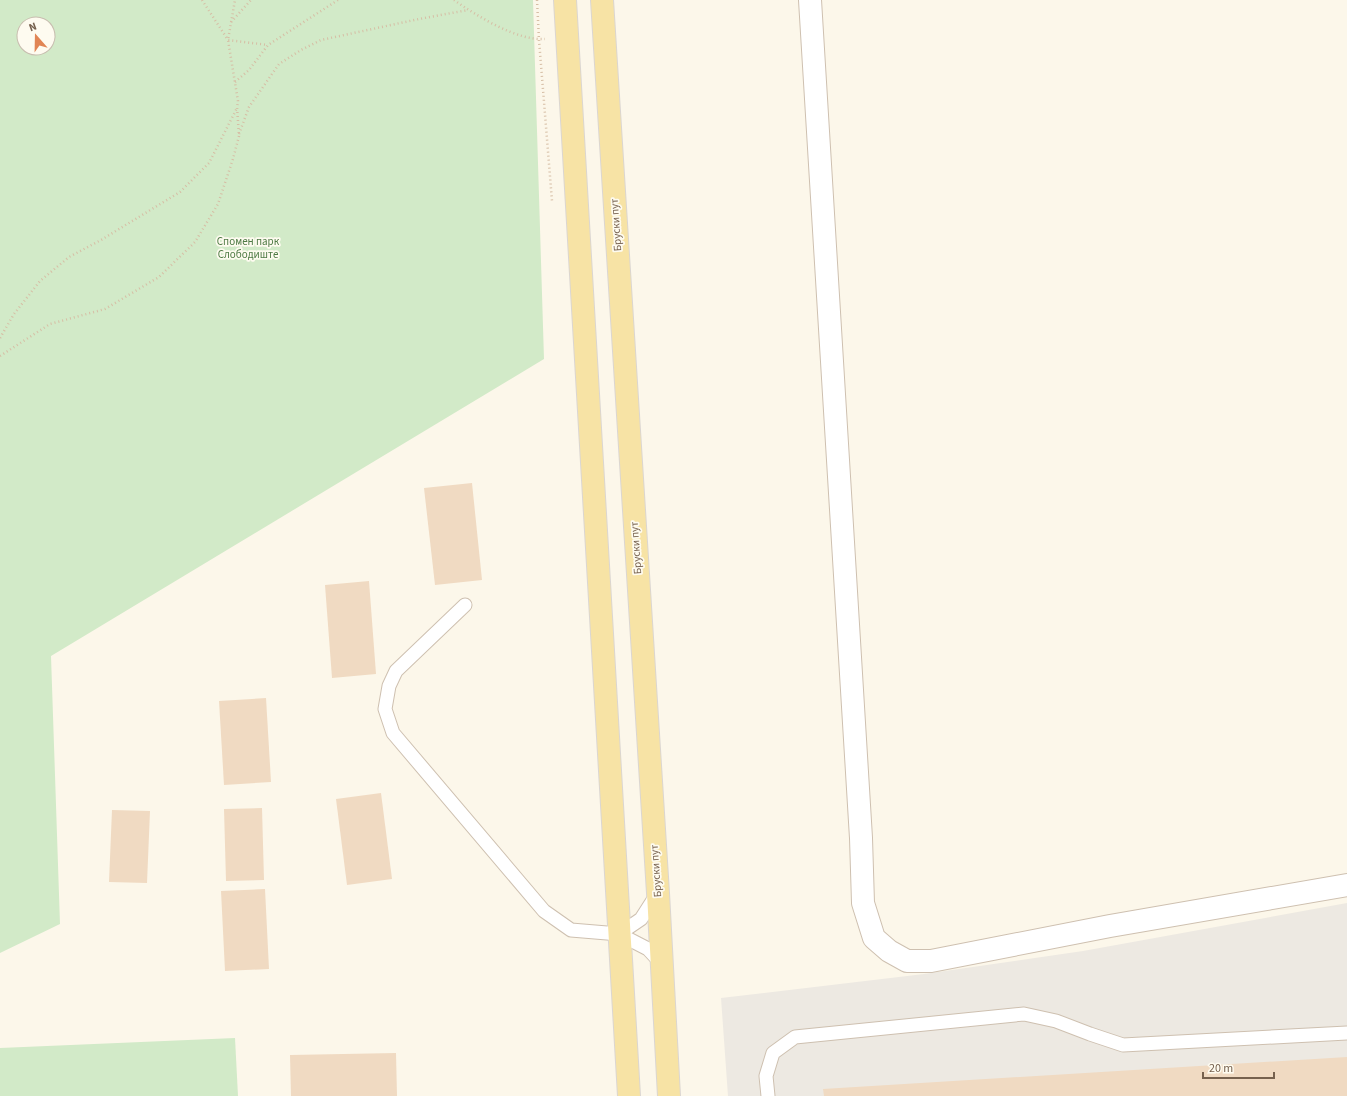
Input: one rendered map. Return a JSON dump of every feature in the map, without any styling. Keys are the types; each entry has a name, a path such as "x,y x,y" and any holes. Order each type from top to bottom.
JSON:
{"main road":[{"path":"566,0 629,1096"},
{"name":"Бруски пут","path":"602,0 658,894 668,1096"}],"street":[{"path":"810,0 860,814 863,903 874,938 890,951 907,961 930,961 1118,925 1347,885"}],"lane":[{"path":"465,605 396,670 389,686 385,709 393,733 544,911 571,930 619,934 648,949 661,963"},
{"path":"619,934 640,918 658,894"},
{"path":"768,1096 766,1076 773,1053 795,1037 1024,1014 1056,1021 1124,1045 1347,1033"}],"path":[{"path":"202,0 228,40 268,45"},
{"path":"235,0 228,40 238,101 239,136"},
{"path":"230,22 251,0"},
{"path":"235,82 249,70 268,45 338,0"},
{"path":"454,0 468,10 508,32 538,40 568,37"},
{"path":"0,356 50,324 105,309 159,277 195,242 218,204 249,107 279,64 301,50 321,40 419,18 468,10"},
{"path":"0,338 14,314 40,281 69,257 101,240 180,192 209,163 237,107"}],"shaded area":[{"path":"1347,903 1347,1096 728,1096 721,998 924,974 1083,951"}],"green space":[{"name":"Спомен парк Слободиште","path":"0,0 533,0 544,359 51,656 60,924 0,953"},
{"path":"235,1038 238,1096 0,1096 0,1048"}],"building":[{"path":"472,483 482,580 435,585 424,488"},
{"path":"369,581 376,674 332,678 325,585"},
{"path":"266,698 271,782 224,785 219,701"},
{"path":"381,793 392,879 347,885 336,799"},
{"path":"262,808 264,880 226,881 224,809"},
{"path":"112,810 150,811 147,883 109,882"},
{"path":"265,889 269,969 225,971 221,891"},
{"path":"396,1053 397,1096 291,1096 290,1055"},
{"path":"1347,1057 1347,1096 824,1096 823,1089"}]}
